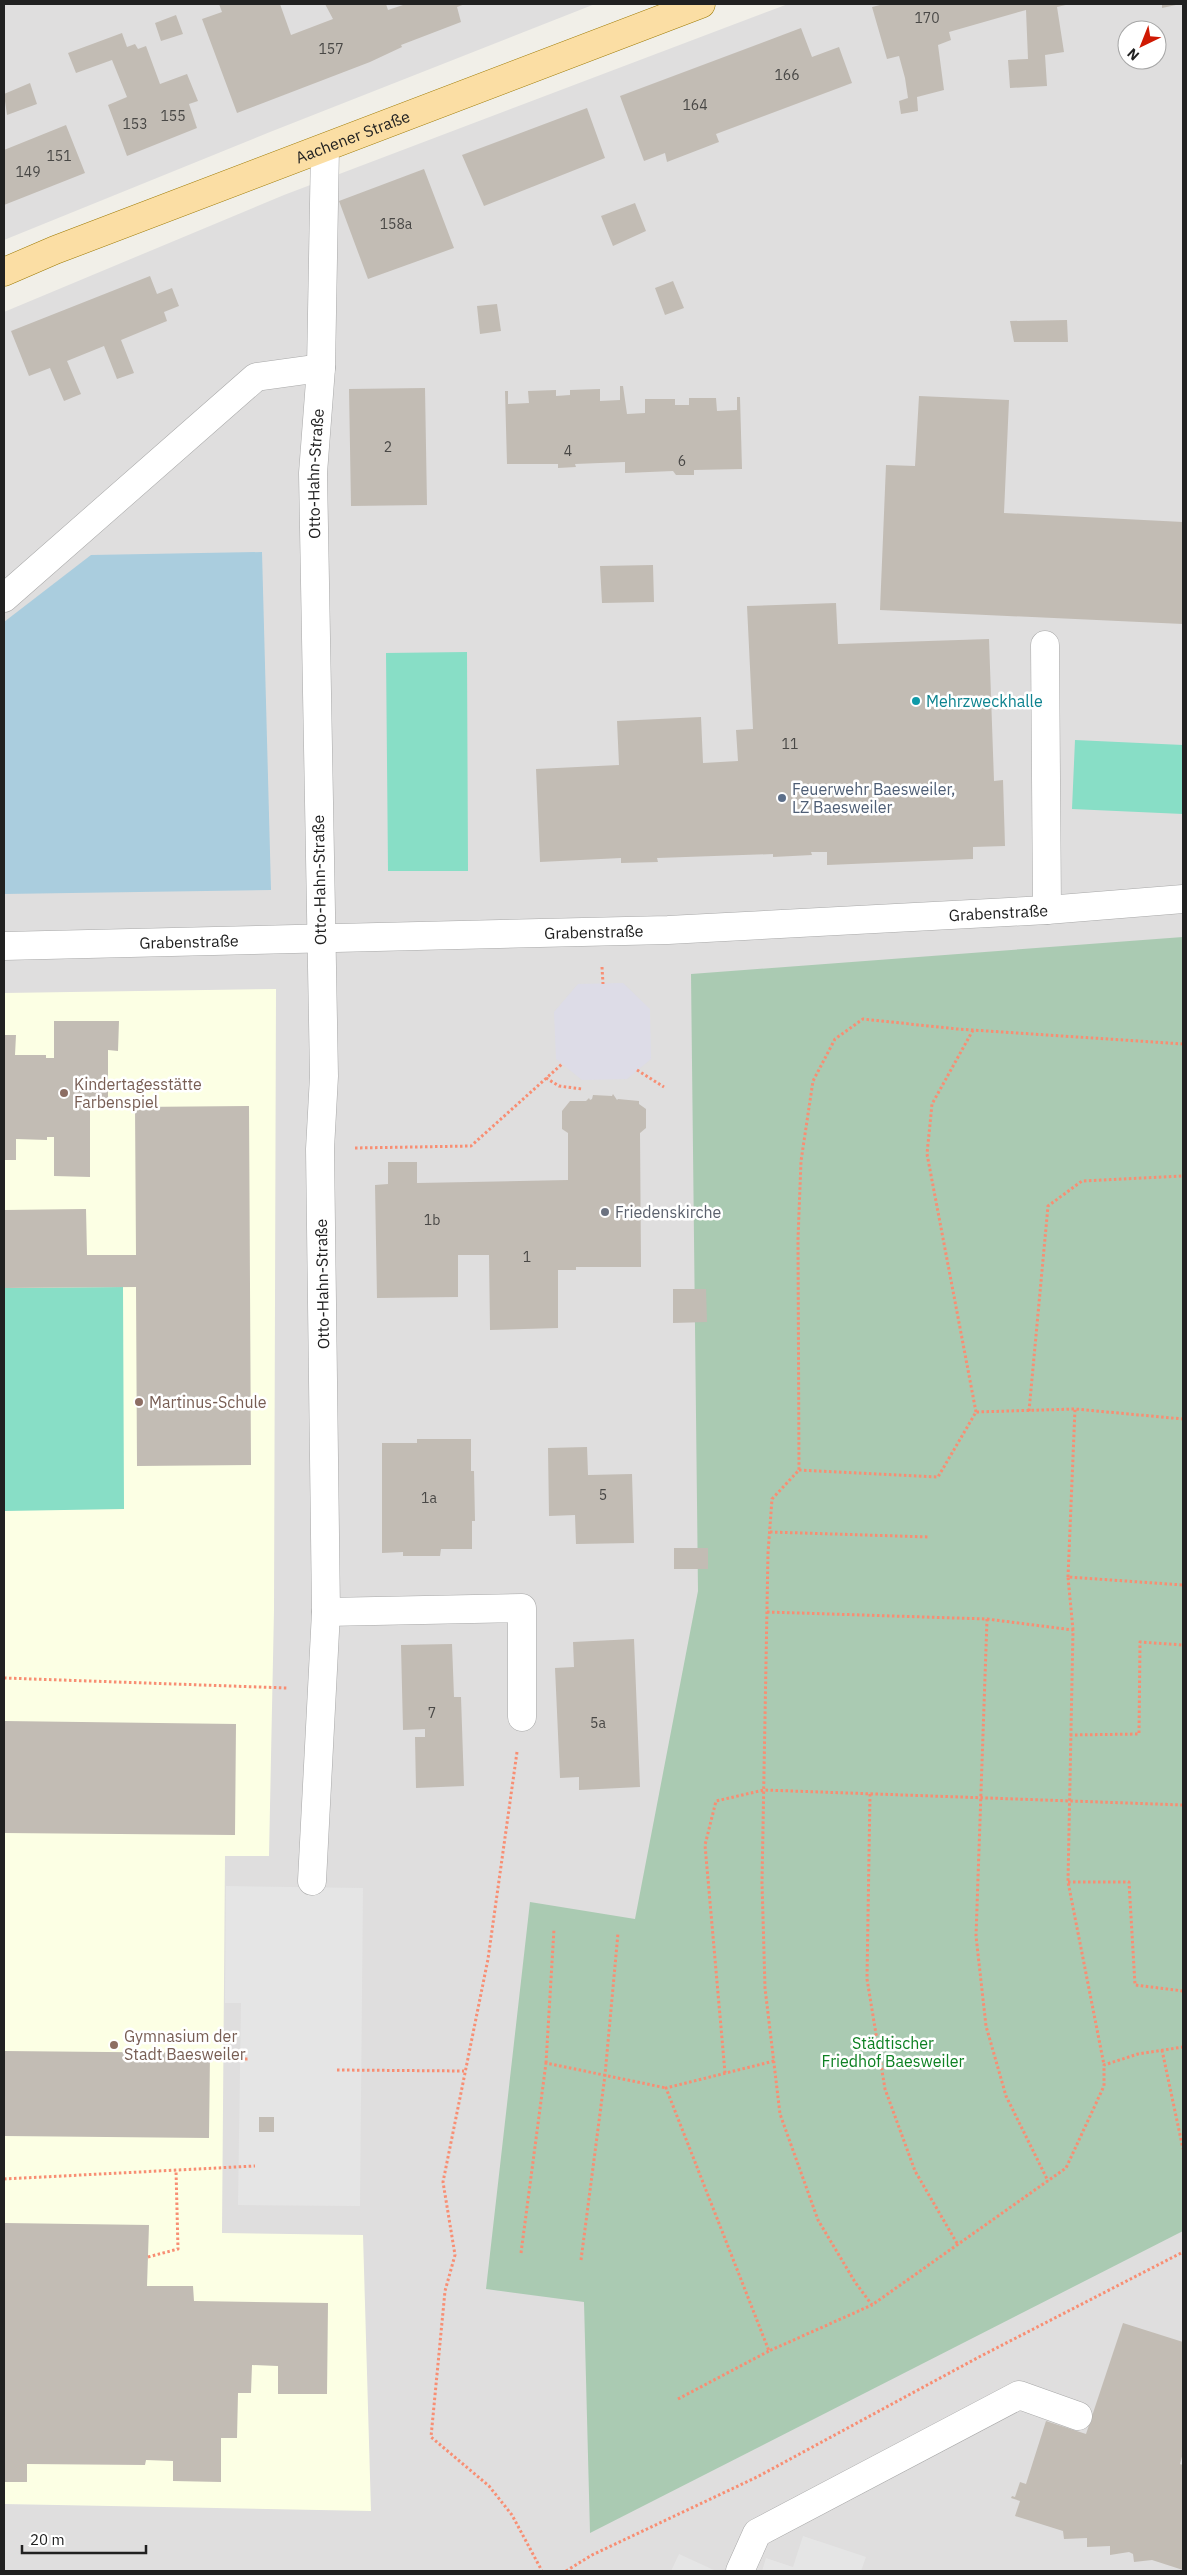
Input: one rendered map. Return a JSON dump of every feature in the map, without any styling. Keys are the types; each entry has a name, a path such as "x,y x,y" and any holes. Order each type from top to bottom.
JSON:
{"main road":[{"name":"Aachener Straße","path":"4,272 55,250 701,4"}],"street":[{"name":"Otto-Hahn-Straße","path":"312,1881 326,1612 320,1149 324,1076 313,472 321,368 325,148"},
{"path":"4,598 256,376 321,368"},
{"path":"1045,645 1047,910"},
{"name":"Grabenstraße","path":"4,946 668,930 1047,910 1183,899"},
{"path":"326,1612 522,1608 522,1717"},
{"path":"740,2571 757,2533 1019,2395 1078,2416"}],"path":[{"path":"872,2305 855,2282 818,2220 780,2114 765,1988 762,1882 770,1532 772,1499 799,1470 798,1239 801,1161 813,1081 835,1039 863,1019 973,1030 1183,1044"},
{"path":"799,1470 938,1477 976,1412 927,1154 932,1104 973,1030"},
{"path":"320,1149 470,1146 562,1064"},
{"path":"637,1070 664,1087"},
{"path":"546,1078 559,1086 582,1089"},
{"path":"1030,1411 1048,1206 1082,1181 1183,1176"},
{"path":"976,1412 1075,1409 1183,1419"},
{"path":"678,2399 769,2351 872,2305 1066,2168 1104,2086 1104,2065 1068,1882 1073,1630 1068,1577 1075,1409"},
{"path":"770,1532 929,1537"},
{"path":"1068,1577 1183,1584"},
{"path":"767,1612 988,1619 1073,1630"},
{"path":"988,1619 976,1936 986,2026 1006,2096 1048,2181"},
{"path":"1070,1735 1139,1734 1140,1642 1183,1645"},
{"path":"4,1678 322,1690"},
{"path":"522,1717 488,1959 464,2070 443,2182 455,2255 445,2291 431,2437 489,2486 512,2515 542,2571"},
{"path":"724,2073 705,1845 716,1801 764,1790 1183,1805"},
{"path":"870,1794 868,1979 884,2081 914,2172 958,2245"},
{"path":"1068,1882 1129,1882 1135,1986 1183,1991"},
{"path":"521,2253 546,2063 554,1929"},
{"path":"581,2260 605,2075 618,1933"},
{"path":"1104,2065 1138,2054 1183,2047"},
{"path":"1162,2050 1183,2149"},
{"path":"210,2060 249,2059"},
{"path":"546,2063 666,2088 774,2061"},
{"path":"337,2070 464,2070"},
{"path":"666,2088 769,2351"},
{"path":"4,2179 255,2166"},
{"path":"148,2257 178,2249 176,2170"},
{"path":"566,2571 592,2555 756,2477 979,2357 1183,2252"}],"shaded area":[{"path":"4,4 595,4 270,132 4,240"},
{"path":"788,4 1183,4 1183,2571 4,2571 4,312 284,195"},
{"path":"623,983 650,1009 651,1059 627,1079 582,1080 556,1059 554,1012 578,984"},
{"path":"276,989 274,1610 269,1856 225,1856 222,2233 363,2235 371,2511 4,2504 4,993"},
{"path":"226,1886 363,1888 360,2206 238,2205 241,2003 225,2003"},
{"path":"803,2536 866,2557 861,2571 762,2571 766,2558 793,2567"},
{"path":"679,2554 716,2571 671,2571"}],"green space":[{"path":"467,652 468,871 388,871 386,653"},
{"path":"1075,740 1183,745 1183,814 1072,809"},
{"name":"Städtischer Friedhof Baesweiler","path":"1183,937 1183,2231 590,2533 584,2302 486,2289 530,1902 635,1919 698,1591 691,974"},
{"path":"123,1287 124,1509 4,1511 4,1288"}],"water":[{"path":"262,552 271,890 4,894 4,622 91,555"}],"building":[{"path":"219,4 280,4 291,35 333,19 325,4 386,4 388,10 406,4 465,4 457,7 461,22 401,45 402,47 370,62 237,113 202,19 222,12"},
{"path":"884,4 1070,4 1057,7 1064,52 1045,55 1047,86 1010,88 1008,60 1028,59 1026,10 949,32 951,40 938,45 944,90 917,97 918,111 901,114 899,101 908,98 905,78 899,56 887,59 872,7"},
{"path":"1162,4 1176,4 1176,5 1162,8"},
{"path":"176,15 183,34 161,41 155,23"},
{"path":"801,28 812,57 839,47 852,83 716,134 719,142 667,162 665,153 644,161 620,96"},
{"path":"122,33 127,47 135,44 138,49 146,46 160,84 187,74 198,101 189,104 197,128 127,156 108,105 127,97 112,60 76,73 68,53"},
{"path":"30,83 37,104 7,115 4,94"},
{"path":"587,108 605,158 484,206 462,155"},
{"path":"66,125 85,173 4,205 4,150"},
{"path":"424,169 454,248 368,279 339,201"},
{"path":"635,203 646,231 613,246 601,216"},
{"path":"150,276 157,294 172,288 179,306 164,312 167,321 121,340 134,373 117,379 104,346 67,361 81,394 64,401 50,368 29,376 11,331"},
{"path":"673,281 684,308 665,315 655,288"},
{"path":"497,304 501,331 480,334 477,306"},
{"path":"1067,320 1068,342 1014,342 1010,321"},
{"path":"620,386 623,386 627,414 645,413 645,399 675,399 675,405 689,405 689,398 716,398 717,411 737,410 737,397 740,397 742,469 694,470 694,475 676,475 673,471 625,473 625,462 575,464 576,467 558,468 558,464 507,464 505,391 508,391 508,404 529,403 528,391 556,390 556,396 570,395 570,390 600,389 600,401 620,400"},
{"path":"425,388 427,505 351,506 349,389"},
{"path":"919,396 1009,400 1004,513 1183,522 1183,624 880,610 886,465 915,466"},
{"path":"653,565 654,602 602,603 600,566"},
{"path":"836,603 838,644 989,639 994,781 1003,780 1005,846 973,847 973,859 827,865 827,852 811,852 812,855 773,857 773,854 657,858 658,862 621,863 621,858 540,862 536,769 619,765 617,721 701,717 703,763 738,761 736,730 753,729 747,606"},
{"path":"54,1021 119,1021 118,1051 108,1050 108,1105 90,1106 90,1177 54,1176 54,1137 47,1137 47,1140 16,1139 16,1160 4,1160 4,1035 16,1035 15,1055 46,1055 46,1058 54,1058"},
{"path":"613,1094 617,1100 639,1101 639,1104 646,1109 646,1128 640,1133 641,1267 576,1267 576,1270 558,1270 558,1328 490,1330 489,1255 458,1255 458,1297 377,1298 375,1185 388,1184 388,1162 417,1162 417,1183 568,1180 568,1133 562,1129 562,1111 570,1101 586,1101 589,1098 590,1100 592,1099 593,1095 612,1096"},
{"path":"249,1106 251,1465 137,1466 136,1287 4,1288 4,1210 86,1209 87,1255 136,1255 135,1107"},
{"path":"673,1289 706,1289 707,1322 673,1323"},
{"path":"417,1439 471,1439 471,1471 474,1471 475,1521 472,1521 472,1549 441,1549 440,1556 403,1556 403,1552 382,1553 382,1443 417,1443"},
{"path":"587,1447 588,1475 632,1474 634,1543 576,1544 575,1515 549,1516 548,1448"},
{"path":"674,1548 708,1548 708,1569 674,1569"},
{"path":"634,1639 640,1787 579,1790 579,1777 560,1778 555,1668 574,1667 573,1642"},
{"path":"452,1644 454,1697 461,1697 464,1786 416,1788 415,1737 425,1737 425,1729 403,1730 401,1645"},
{"path":"4,1721 236,1724 235,1835 4,1833"},
{"path":"4,2051 210,2053 209,2138 4,2136"},
{"path":"259,2117 274,2117 274,2132 259,2132"},
{"path":"4,2223 149,2225 147,2286 193,2286 194,2301 328,2303 327,2394 278,2394 278,2366 252,2365 251,2393 238,2393 237,2438 221,2438 221,2482 173,2481 173,2461 146,2460 145,2465 27,2464 27,2482 4,2482"},
{"path":"1123,2323 1183,2342 1183,2453 1180,2464 1183,2465 1183,2570 1152,2560 1134,2562 1133,2554 1129,2552 1110,2555 1110,2546 1087,2547 1087,2538 1064,2539 1063,2531 1015,2516 1020,2501 1011,2498 1012,2496 1015,2497 1020,2482 1026,2484 1046,2421 1086,2434"}],"place":[{"name":"Mehrzweckhalle","path":"916,701"},
{"name":"Feuerwehr Baesweiler, LZ Baesweiler","path":"782,798"},
{"name":"Kindertagesstätte Farbenspiel","path":"64,1093"},
{"name":"Friedenskirche","path":"605,1212"},
{"name":"Martinus-Schule","path":"139,1402"},
{"name":"Gymnasium der Stadt Baesweiler","path":"114,2045"}]}
